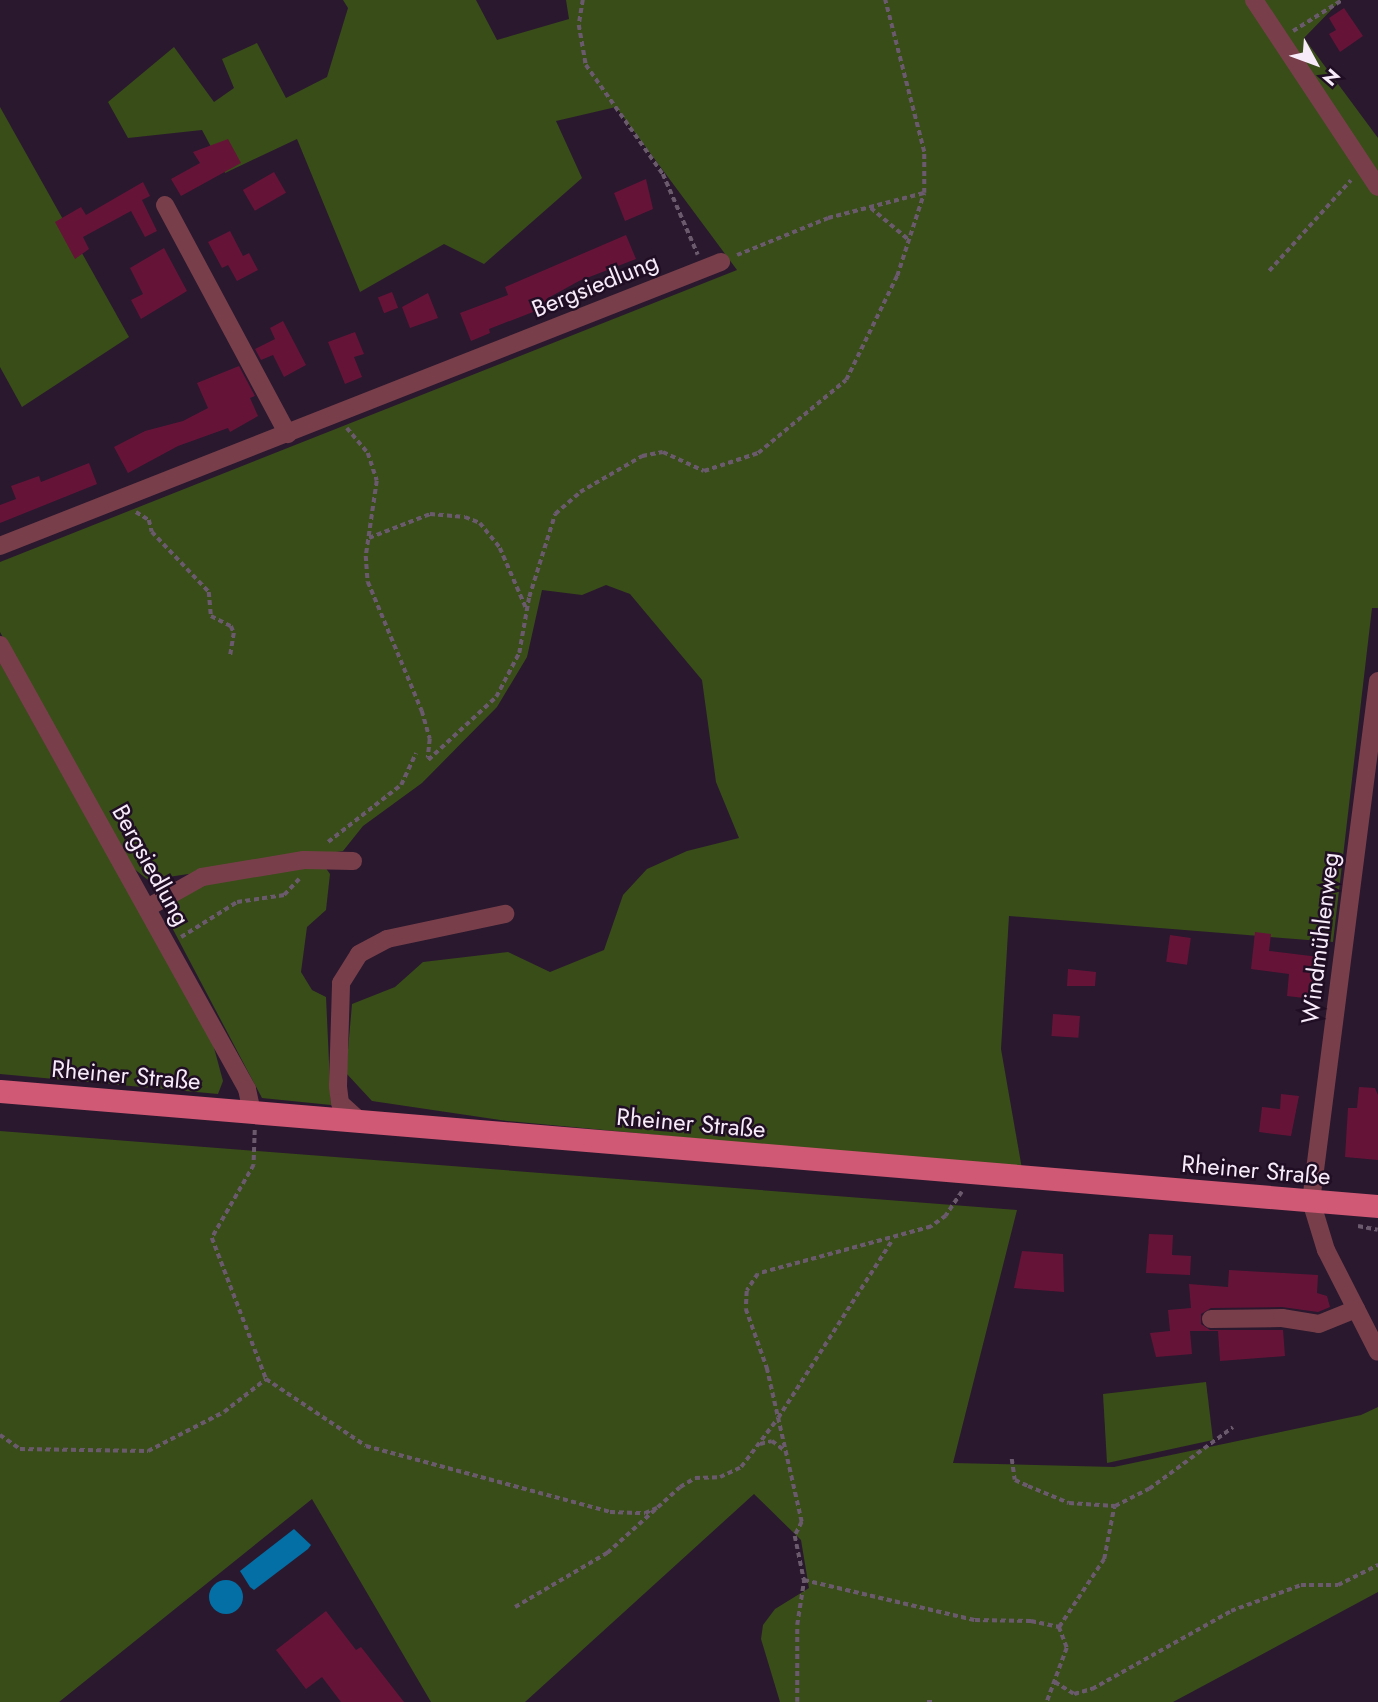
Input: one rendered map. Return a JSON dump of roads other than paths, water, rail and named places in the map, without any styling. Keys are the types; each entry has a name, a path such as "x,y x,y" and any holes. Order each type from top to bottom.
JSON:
{"main road":[{"name":"Rheiner Straße","path":"0,1091 1378,1206"}],"street":[{"path":"1254,0 1378,187"},
{"path":"165,205 288,434"},
{"name":"Bergsiedlung","path":"0,546 130,498 712,265"},
{"name":"Bergsiedlung","path":"0,645 247,1089 252,1112"},
{"name":"Windmühlenweg","path":"1311,1201 1378,681"},
{"path":"147,908 202,877 304,860 353,862"},
{"path":"361,1122 340,1103 337,1040 341,983 359,954 387,939 505,914"},
{"path":"1311,1201 1326,1250 1378,1352"},
{"path":"1210,1319 1282,1318 1319,1324 1356,1309"}],"water":[{"path":"294,1529 311,1545 254,1590 240,1571"},
{"path":"226,1580 238,1585 243,1597 238,1609 226,1614 214,1609 209,1597 214,1585"}]}
